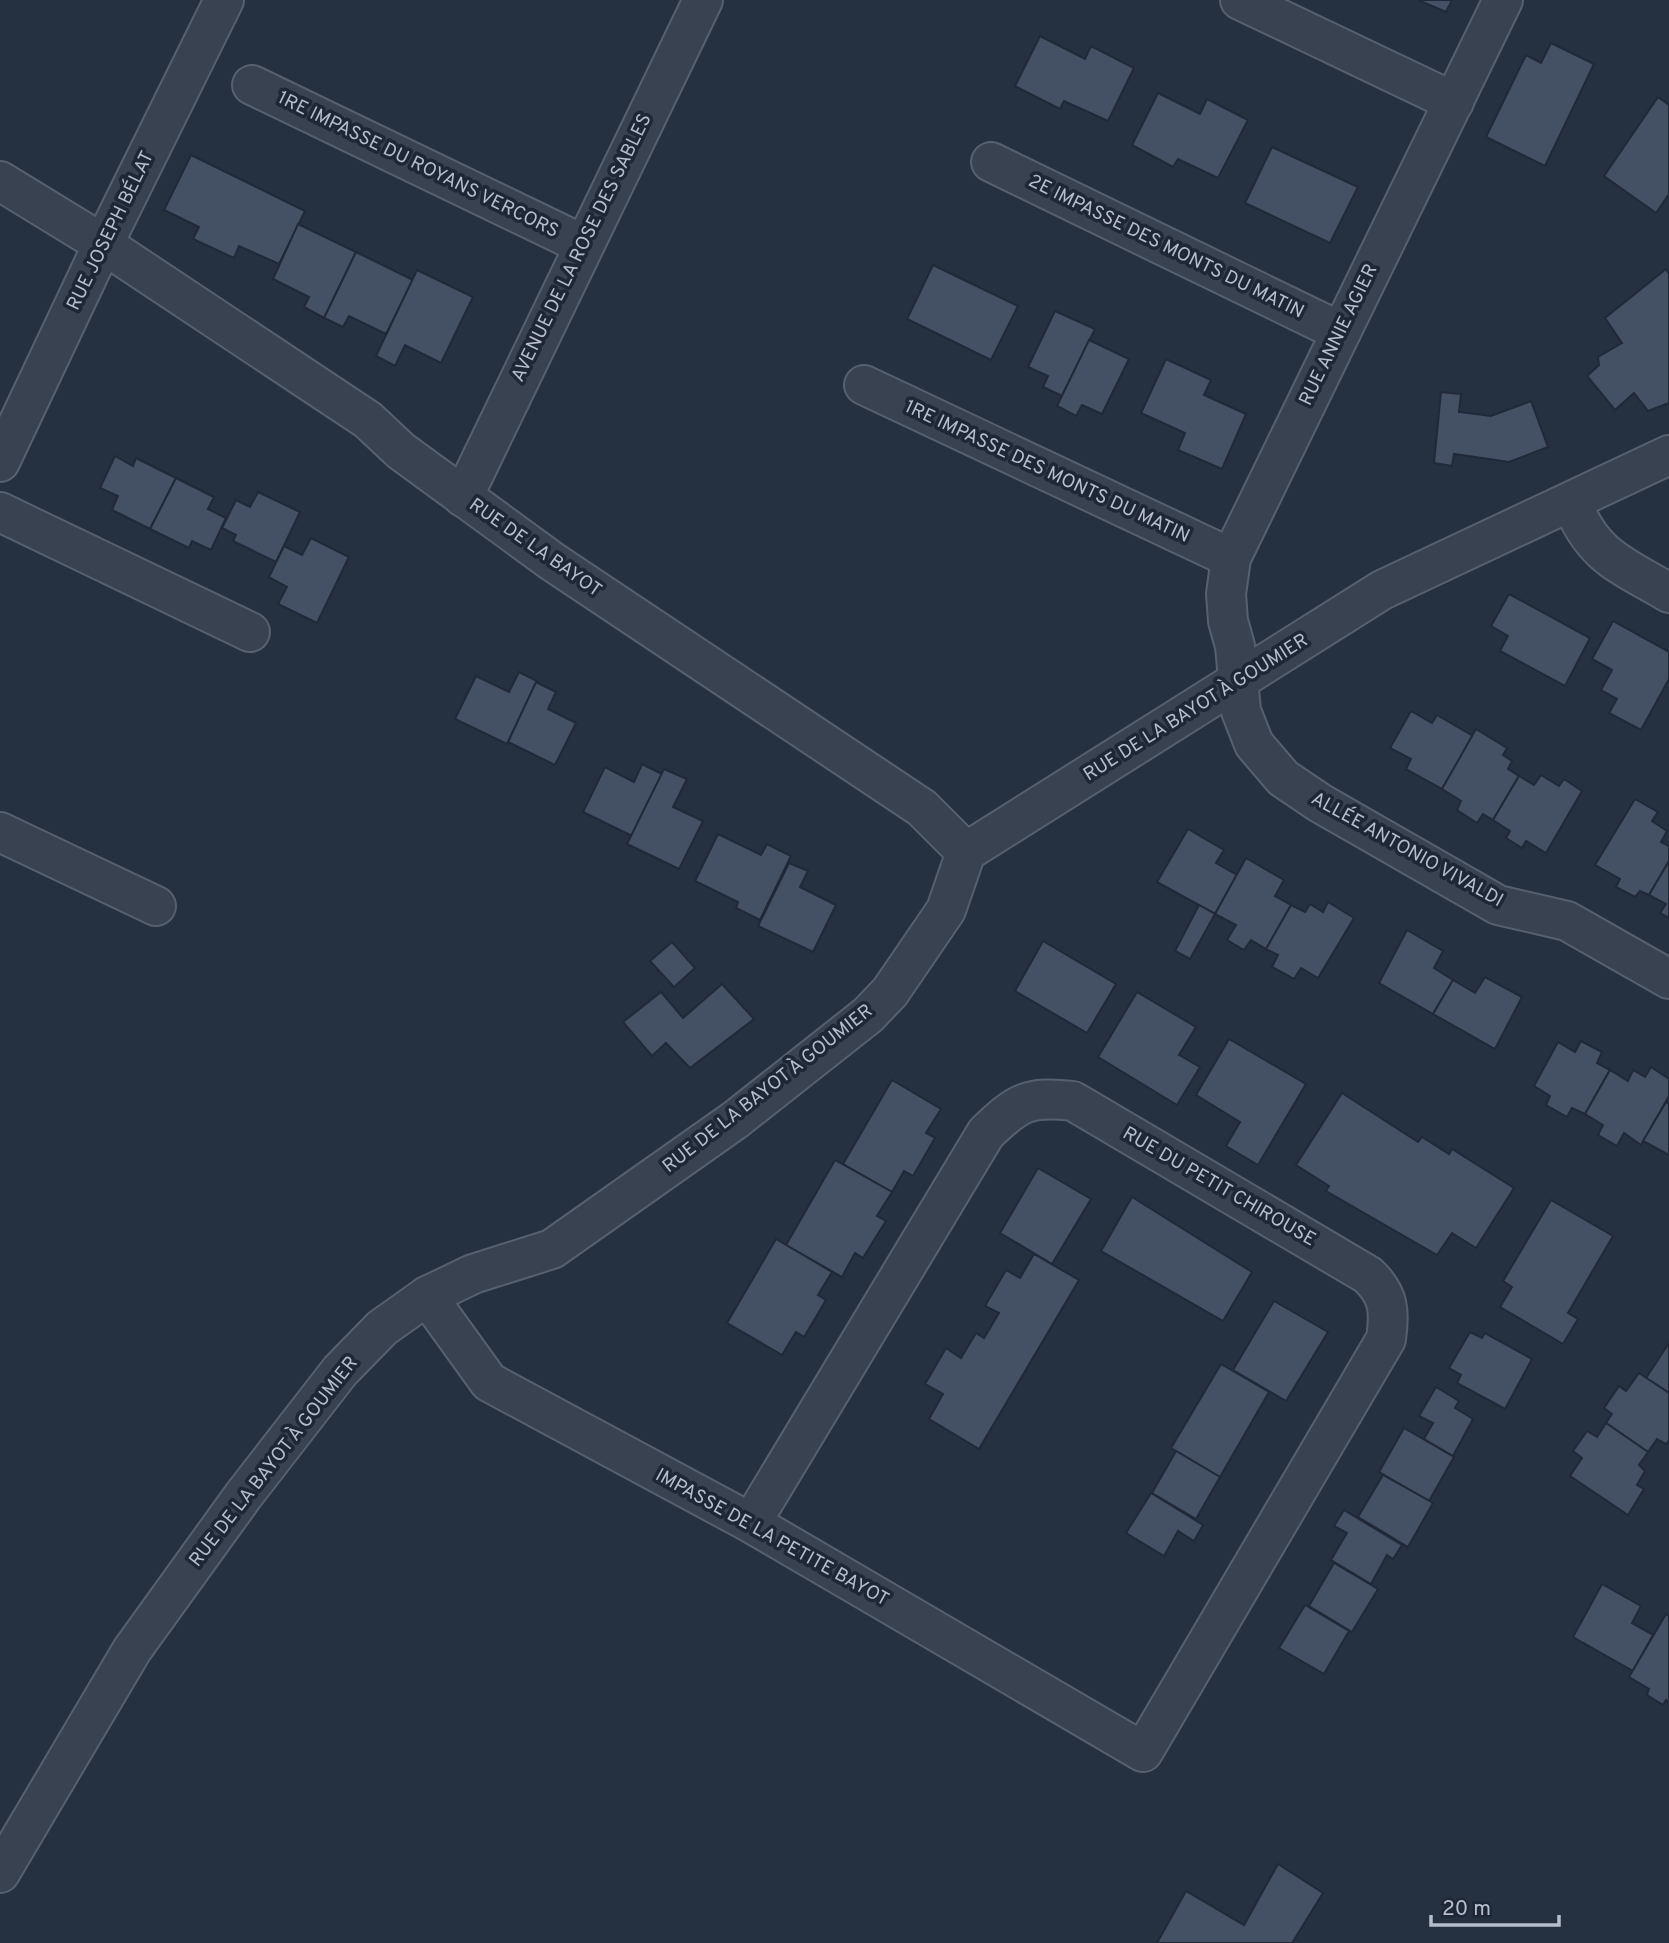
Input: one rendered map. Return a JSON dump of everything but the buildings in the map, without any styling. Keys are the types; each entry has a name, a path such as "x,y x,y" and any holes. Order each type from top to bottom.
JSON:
{"street":[{"name":"RUE JOSEPH BÉLAT","path":"0,462 103,244 224,0"},
{"name":"AVENUE DE LA ROSE DES SABLES","path":"463,497 703,0"},
{"path":"1240,0 1454,102"},
{"name":"RUE ANNIE AGIER","path":"1237,682 1226,594 1231,558 1503,0"},
{"name":"1RE IMPASSE DU ROYANS VERCORS","path":"252,85 584,245"},
{"name":"2E IMPASSE DES MONTS DU MATIN","path":"990,162 1341,332"},
{"name":"RUE DE LA BAYOT","path":"0,181 103,244 368,420 401,451 553,562 922,808 967,852"},
{"name":"1RE IMPASSE DES MONTS DU MATIN","path":"864,385 1231,558"},
{"name":"RUE DE LA BAYOT À GOUMIER","path":"0,1873 132,1650 243,1496 340,1371 382,1328 428,1296 472,1274 552,1249 735,1120 868,1015 890,992 946,910 967,852 1382,590 1572,503 1669,455"},
{"path":"1572,503 1583,531 1600,552 1669,593"},
{"path":"0,512 250,632"},
{"name":"ALLÉE ANTONIO VIVALDI","path":"1237,682 1241,711 1254,744 1283,778 1320,803 1498,905 1567,920 1669,979"},
{"path":"0,832 156,906"},
{"name":"RUE DU PETIT CHIROUSE","path":"751,1523 986,1133 1010,1110 1040,1097 1073,1101 1368,1275 1383,1289 1390,1311 1386,1339 1143,1752"},
{"name":"IMPASSE DE LA PETITE BAYOT","path":"428,1296 489,1382 751,1523 1143,1752"}]}
